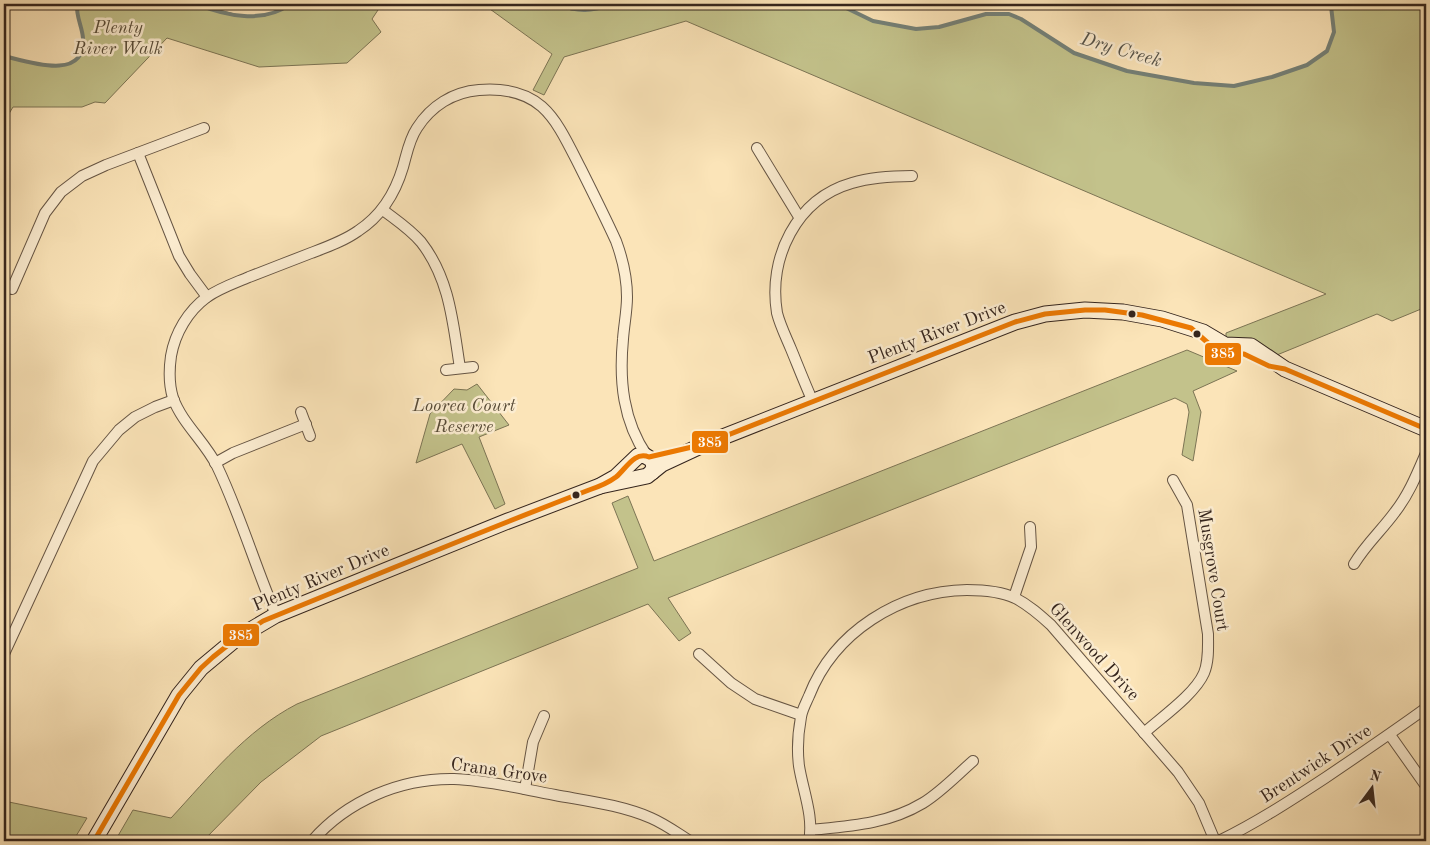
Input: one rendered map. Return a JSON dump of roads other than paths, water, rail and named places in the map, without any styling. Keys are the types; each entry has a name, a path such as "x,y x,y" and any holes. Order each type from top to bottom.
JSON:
{"street":[{"path":"276,615 215,463 174,400 170,383 170,367 175,339 190,314 207,297 237,282 351,236 370,223 383,210 397,183 411,139 426,115 451,96 469,91 488,89 516,93 540,104 559,125 616,241 622,258 627,300 621,378 625,405 643,464"},
{"path":"12,289 39,224 61,192 82,176 106,165 204,128"},
{"path":"757,148 799,217"},
{"path":"138,153 179,256 207,297"},
{"path":"813,402 778,315 775,294 779,258 788,236 799,217 815,202 851,183 884,176 912,176"},
{"path":"383,210 403,225 420,242 442,276 449,299 460,368"},
{"name":"Plenty River Drive","path":"94,841 160,724 186,685 201,668 225,647 252,628 276,615 508,521 600,486 643,464 706,444 1015,322 1045,314 1085,310 1124,312 1162,319 1203,332 1225,345 1251,346 1285,369 1426,429"},
{"path":"446,370 473,367"},
{"path":"4,654 94,461 119,430 135,417 155,406 174,400"},
{"path":"301,412 310,436"},
{"path":"215,463 232,453 306,424"},
{"path":"1354,564 1367,544 1388,522 1401,503 1414,482 1426,453"},
{"name":"Musgrove Court","path":"1144,733 1196,687 1205,672 1208,654 1208,634 1187,505 1174,480"},
{"path":"1014,597 1031,547 1030,527"},
{"name":"Glenwood Drive","path":"810,841 811,830 799,766 798,734 801,715 812,686 823,668 858,629 891,608 910,599 954,590 986,591 1014,597 1034,609 1051,625 1178,772 1199,803 1215,841"},
{"path":"699,654 731,683 755,700 801,715"},
{"name":"Brentwick Drive","path":"1219,841 1280,808 1390,735 1426,708"},
{"path":"525,789 533,742 544,716"},
{"path":"1390,735 1426,786"},
{"path":"811,830 863,825 886,820 905,812 924,802 973,761"},
{"name":"Crana Grove","path":"312,841 334,819 356,804 377,794 427,780 478,782 525,789 628,811 649,817 690,841"}],"waterway":[{"name":"Dry Creek","path":"4,56 41,65 54,66 66,65 75,60 81,52 83,38 77,13 77,4"},
{"name":"Dry Creek","path":"197,4 220,12 244,16 268,14 290,4"},
{"name":"Dry Creek","path":"559,4 579,10 612,4"},
{"name":"Dry Creek","path":"838,4 873,21 916,29 939,27 986,14 1009,14 1021,19 1074,53 1127,71 1194,83 1234,86 1272,77 1307,65 1327,51 1334,32 1331,6 1329,4"}],"park label":[{"name":"Plenty River Walk","path":"118,38"},
{"name":"Loorea Court Reserve","path":"464,416"}]}
